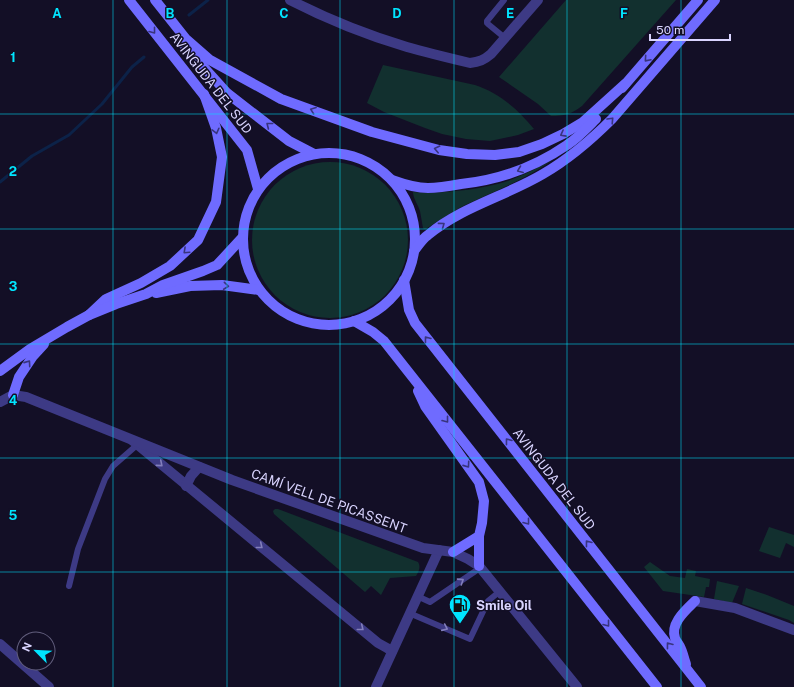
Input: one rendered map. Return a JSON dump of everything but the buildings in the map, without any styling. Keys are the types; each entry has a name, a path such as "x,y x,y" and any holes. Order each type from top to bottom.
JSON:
{"main road":[{"name":"AVINGUDA DEL SUD","path":"129,0 247,150 258,189"},
{"name":"AVINGUDA DEL SUD","path":"149,0 181,42 227,93 289,141 314,154"},
{"path":"155,0 186,39 210,60 281,99 372,132 439,150 467,154 494,155 519,152 542,144 583,122 625,84"},
{"path":"392,180 408,185 427,188 478,182 496,178 532,165 549,156 567,145 582,133 611,104 625,84 698,0"},
{"path":"414,251 426,236 451,218 543,175 580,149 612,119 715,0"},
{"path":"89,315 106,299 141,283 170,266 198,240 216,202 222,157 216,128 204,94"},
{"path":"342,153 369,162 392,180 405,199 413,221 414,251 404,280 391,298 374,312 354,322 327,325 302,321 278,309 259,290 247,266 242,238 246,212 258,189 273,172 292,160 314,154 342,153"},
{"path":"0,371 30,349 89,315 146,294 163,285 203,272 217,265 242,238"},
{"name":"AVINGUDA DEL SUD","path":"404,280 409,310 415,323 701,687"},
{"path":"146,294 164,292 190,286 222,285 259,290"},
{"path":"354,322 373,332 384,341 657,687"},
{"path":"13,395 19,377 33,356 51,336"},
{"path":"409,374 425,406 479,482 484,501 479,536 479,567"},
{"path":"453,552 479,536"},
{"path":"688,670 681,648 675,639 674,632 676,622 683,612 695,601"}],"street":[{"path":"290,0 342,24 378,37 407,47 470,63 486,59 538,0"},
{"path":"0,402 13,395"},
{"name":"CAMÍ VELL DE PICASSENT","path":"13,395 26,397 133,442 232,480 422,548 453,552 468,559 479,567 500,592 573,685"},
{"name":"CAMÍ VELL DE PICASSENT","path":"133,442 378,643 392,650"},
{"path":"186,486 191,476 199,467"},
{"path":"376,687 439,550"},
{"path":"695,601 735,608 794,630"},
{"path":"0,644 49,687"}],"lane":[{"path":"504,0 487,21 488,24 505,38"},
{"path":"70,586 78,549 105,479 113,466 133,442"},
{"path":"417,596 430,602 479,567"},
{"path":"410,613 470,639 488,601 500,592"}],"green space":[{"path":"566,0 676,0 582,106 568,114 551,116 538,104 499,77"},
{"path":"383,65 484,88 508,102 534,129 518,135 490,141 466,139 442,134 384,112 367,103"},
{"path":"553,160 521,179 465,205 426,229 423,228 420,211 413,192 448,192 489,186 508,181"},
{"path":"322,162 338,162 353,165 367,171 385,185 399,203 405,217 408,240 405,263 399,277 385,295 367,309 353,315 338,318 322,318 307,315 293,309 275,295 265,283 255,263 252,248 252,232 255,217 261,203 275,185 287,175 307,165"},
{"path":"275,509 418,562 418,572 416,576 390,578 381,595 371,586 365,592 274,514 273,511"},
{"path":"769,527 794,535 794,547 786,543 780,558 759,551"},
{"path":"650,562 670,576 685,578 687,569 696,571 695,576 710,579 709,587 706,587 704,597 663,591 644,567"},
{"path":"717,581 739,586 732,603 714,599"},
{"path":"746,588 794,606 794,623 742,604"}],"waterway":[{"path":"189,15 208,0"},
{"path":"0,182 32,156 69,135 102,104 132,67 144,57"}],"place":[{"name":"Smile Oil","path":"460,624"}]}
